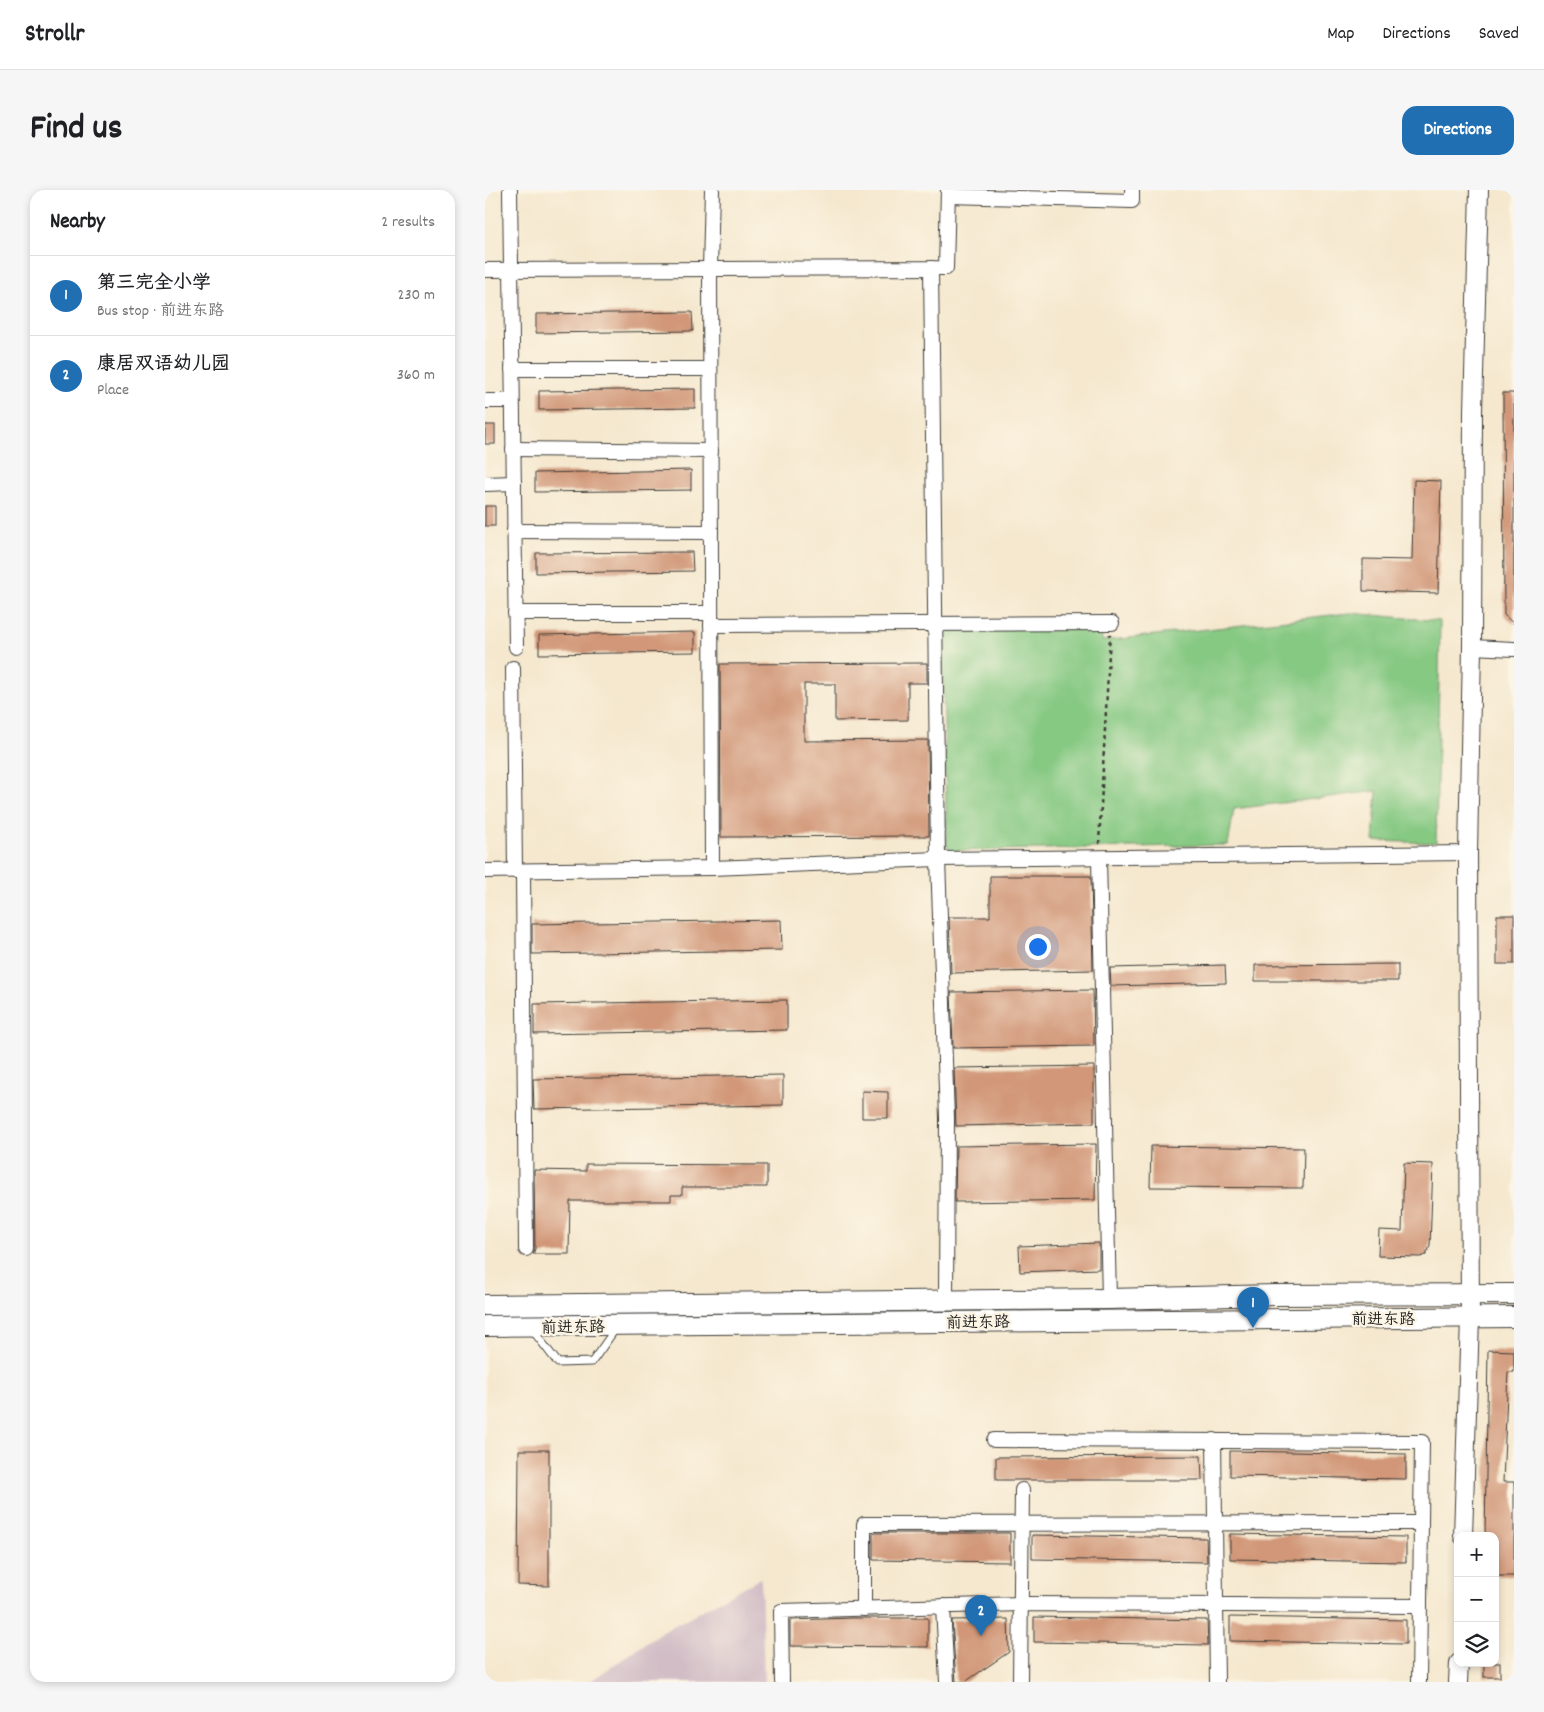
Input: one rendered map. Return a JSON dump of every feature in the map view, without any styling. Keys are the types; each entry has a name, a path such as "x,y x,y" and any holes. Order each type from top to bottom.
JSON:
{"main road":[{"name":"前进东路","path":"485,1305 1109,1299 1275,1295 1514,1294"},
{"name":"前进东路","path":"485,1326 1514,1317"}],"street":[{"path":"510,190 516,647"},
{"path":"712,190 710,269 712,868"},
{"path":"485,270 946,268 948,193 1132,201 1132,190"},
{"path":"1463,1532 1470,1318 1468,853 1472,647 1473,411 1479,190"},
{"path":"931,268 938,858 947,1118 946,1300"},
{"path":"512,369 710,369"},
{"path":"485,401 513,401"},
{"path":"513,449 711,451"},
{"path":"485,484 513,483"},
{"path":"514,531 711,532"},
{"path":"515,613 935,624 1112,623"},
{"path":"1472,647 1514,649"},
{"path":"513,668 526,1249"},
{"path":"485,871 712,868 938,858 1099,858 1468,853"},
{"path":"1099,858 1109,1299"},
{"path":"994,1440 1423,1442 1419,1682"},
{"path":"1214,1440 1217,1682"},
{"path":"1020,1682 1022,1490"},
{"path":"864,1609 864,1524 1021,1522 1421,1523"},
{"path":"782,1682 781,1611 1021,1604 1420,1606"},
{"path":"943,1606 947,1682"},
{"path":"1458,1682 1459,1667"}],"lane":[{"path":"529,1326 558,1362 592,1362 618,1325"}],"path":[{"path":"1099,858 1109,642 1112,623"}],"shaded area":[{"path":"761,1578 764,1682 589,1682 664,1631"}],"green space":[{"path":"1349,613 1440,621 1436,843 1373,841 1377,791 1234,809 1228,845 947,851 942,629 1101,628 1102,641"}],"building":[{"path":"692,312 693,331 536,333 536,314"},
{"path":"695,389 695,408 539,410 539,391"},
{"path":"1503,393 1514,393 1514,624 1504,615"},
{"path":"485,425 495,425 495,444 485,444"},
{"path":"691,470 691,490 535,492 535,473"},
{"path":"1414,480 1441,481 1438,593 1363,591 1363,559 1412,560"},
{"path":"485,506 495,506 495,526 485,526"},
{"path":"692,552 693,571 536,573 536,553"},
{"path":"695,632 695,652 539,654 539,635"},
{"path":"927,663 927,683 908,683 908,720 835,721 835,684 804,684 804,741 928,740 929,836 721,837 720,664"},
{"path":"990,876 1091,876 1093,970 951,973 949,917 990,917"},
{"path":"1497,915 1514,915 1514,964 1497,964"},
{"path":"781,920 782,950 532,954 532,924"},
{"path":"1398,964 1398,981 1255,981 1255,965"},
{"path":"1225,965 1226,983 1111,986 1110,968"},
{"path":"1093,990 1094,1046 953,1048 951,992"},
{"path":"787,1000 787,1030 534,1034 534,1004"},
{"path":"1094,1066 1094,1123 956,1126 954,1068"},
{"path":"783,1075 783,1105 534,1109 533,1079"},
{"path":"862,1091 888,1092 888,1118 862,1118"},
{"path":"1096,1144 1095,1200 955,1202 956,1146"},
{"path":"1151,1146 1304,1148 1303,1188 1150,1187"},
{"path":"1404,1163 1433,1164 1430,1246 1426,1255 1420,1257 1378,1256 1379,1230 1402,1231"},
{"path":"586,1164 767,1165 767,1187 682,1187 682,1195 671,1195 671,1201 570,1201 569,1254 533,1254 535,1249 534,1170 586,1171"},
{"path":"1099,1243 1099,1269 1020,1272 1019,1246"},
{"path":"1488,1350 1514,1351 1514,1372 1508,1372 1503,1482 1514,1482 1514,1576 1499,1576 1499,1532 1485,1532"},
{"path":"519,1450 549,1450 549,1586 518,1585"},
{"path":"1230,1451 1406,1454 1406,1479 1230,1476"},
{"path":"1201,1456 1202,1480 996,1480 996,1457"},
{"path":"873,1533 1010,1533 1010,1562 873,1560"},
{"path":"1230,1534 1406,1537 1406,1562 1230,1559"},
{"path":"1032,1535 1206,1538 1207,1562 1032,1559"},
{"path":"1034,1617 1207,1620 1208,1645 1034,1642"},
{"path":"1230,1617 1406,1620 1406,1644 1230,1641"},
{"path":"928,1618 928,1647 790,1646 790,1620"},
{"path":"1008,1619 1009,1652 965,1682 956,1682 952,1620"},
{"path":"1500,1663 1500,1677 1484,1677 1484,1667 1499,1667"}],"place":[{"name":"第三完全小学","path":"1253,1328"},
{"name":"康居双语幼儿园","path":"981,1636"}]}
